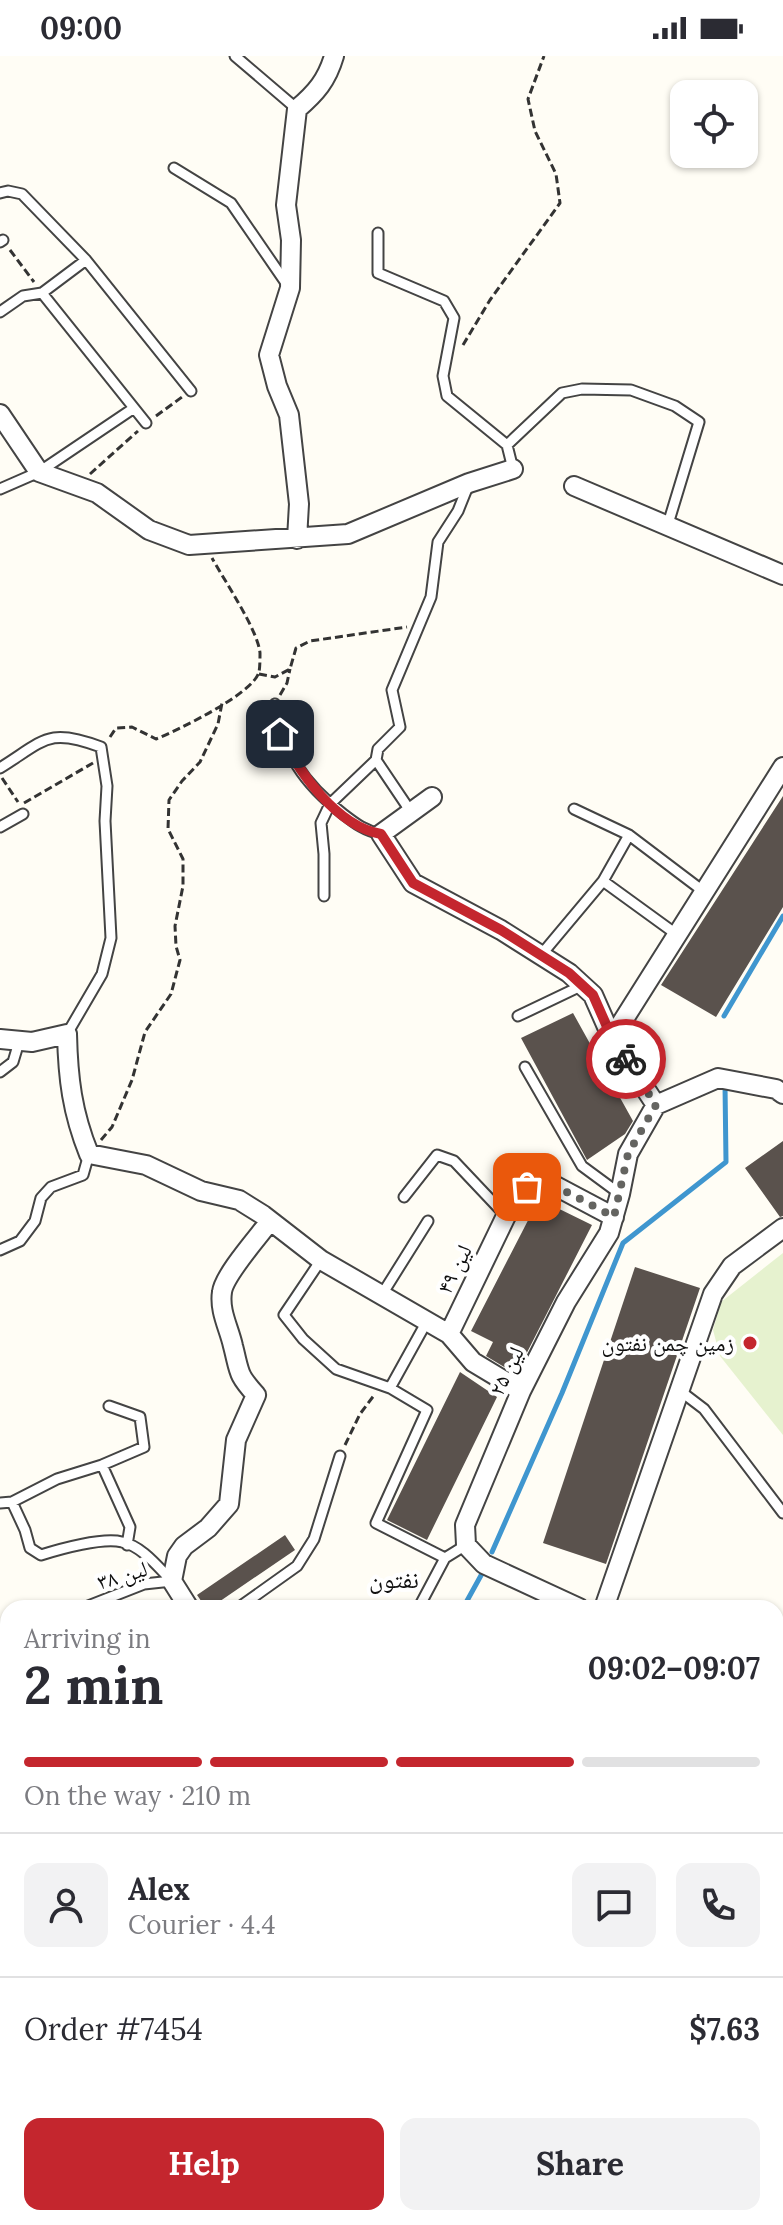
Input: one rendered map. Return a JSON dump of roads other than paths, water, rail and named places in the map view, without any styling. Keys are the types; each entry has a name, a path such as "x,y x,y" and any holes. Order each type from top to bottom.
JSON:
{"street":[{"path":"297,539 299,504 289,415 269,355 290,288 291,240 286,205 297,109 314,94 329,74 334,56"},
{"path":"0,414 39,472 97,493 149,530 189,545 348,534 469,483 513,469"},
{"path":"574,486 783,575"},
{"path":"612,1038 783,767"},
{"path":"432,797 381,834 413,883 501,930 583,985 593,995 612,1038 656,1105 718,1078 776,1089 783,1094"},
{"path":"9,1040 32,1042 67,1034 68,1082 78,1128 89,1154 146,1165 201,1191 239,1200 321,1260 449,1334 473,1362 521,1391"},
{"name":"لین ۲۵","path":"466,1545 465,1525 521,1391 566,1302 609,1233 628,1154 656,1105"},
{"name":"لین ۴۹","path":"449,1334 506,1216 527,1187 548,1182 614,1217"},
{"path":"184,1600 172,1581 177,1556 229,1504 236,1440 256,1395 236,1367 234,1348 223,1317 221,1290 270,1221"},
{"path":"607,1600 713,1294 732,1266 783,1228"},
{"path":"466,1545 484,1564 562,1600"}],"lane":[{"path":"235,56 297,109"},
{"path":"174,168 231,203 290,288"},
{"path":"0,193 22,194 86,260 191,391"},
{"path":"378,233 378,273 444,301 454,318 443,376 447,396 507,445 513,469"},
{"path":"0,312 23,296 42,293 86,260"},
{"path":"42,293 146,423"},
{"path":"507,445 562,393 582,389 631,390 675,406 699,422 668,524"},
{"path":"0,489 39,472 134,408"},
{"path":"324,896 321,823 330,804 376,760 378,749 400,727 392,690 431,597 438,542 458,511 469,483"},
{"path":"275,704 280,734 294,764 309,784 366,831 381,834"},
{"path":"0,768 49,738 72,736 101,747 107,786 105,821 111,938 102,974 67,1034"},
{"path":"376,760 411,812"},
{"path":"574,809 629,835 703,891"},
{"path":"0,827 23,814"},
{"path":"541,955 603,881 629,835"},
{"path":"603,881 676,934"},
{"path":"518,1016 583,985"},
{"path":"0,1072 13,1062 9,1040"},
{"path":"525,1067 582,1166 620,1194"},
{"path":"0,1250 20,1241 35,1221 41,1198 51,1187 83,1175 89,1154"},
{"path":"404,1197 437,1155 454,1161 506,1216"},
{"path":"380,1296 428,1221"},
{"path":"321,1260 284,1315 303,1339 336,1369 390,1388 427,1410 376,1523 445,1558"},
{"path":"390,1388 426,1323"},
{"path":"679,1390 704,1409 783,1513"},
{"path":"0,1503 12,1502 57,1479 144,1447 140,1417 109,1406"},
{"path":"249,1600 297,1566 314,1539 340,1456"},
{"path":"102,1465 130,1527 127,1545"},
{"path":"12,1502 30,1548 41,1555 71,1545 122,1542 147,1556 172,1581"},
{"path":"423,1600 445,1558 466,1545"},
{"name":"لین ۳۸","path":"103,1600 144,1584 172,1581"}],"waterway":[{"path":"724,1016 783,916"},
{"path":"492,1552 623,1243 726,1162 725,1085"},
{"path":"467,1600 484,1570"}],"place":[{"name":"زمین چمن نفتون","path":"750,1343"}],"district":[{"name":"نفتون","path":"394,1579"}]}
